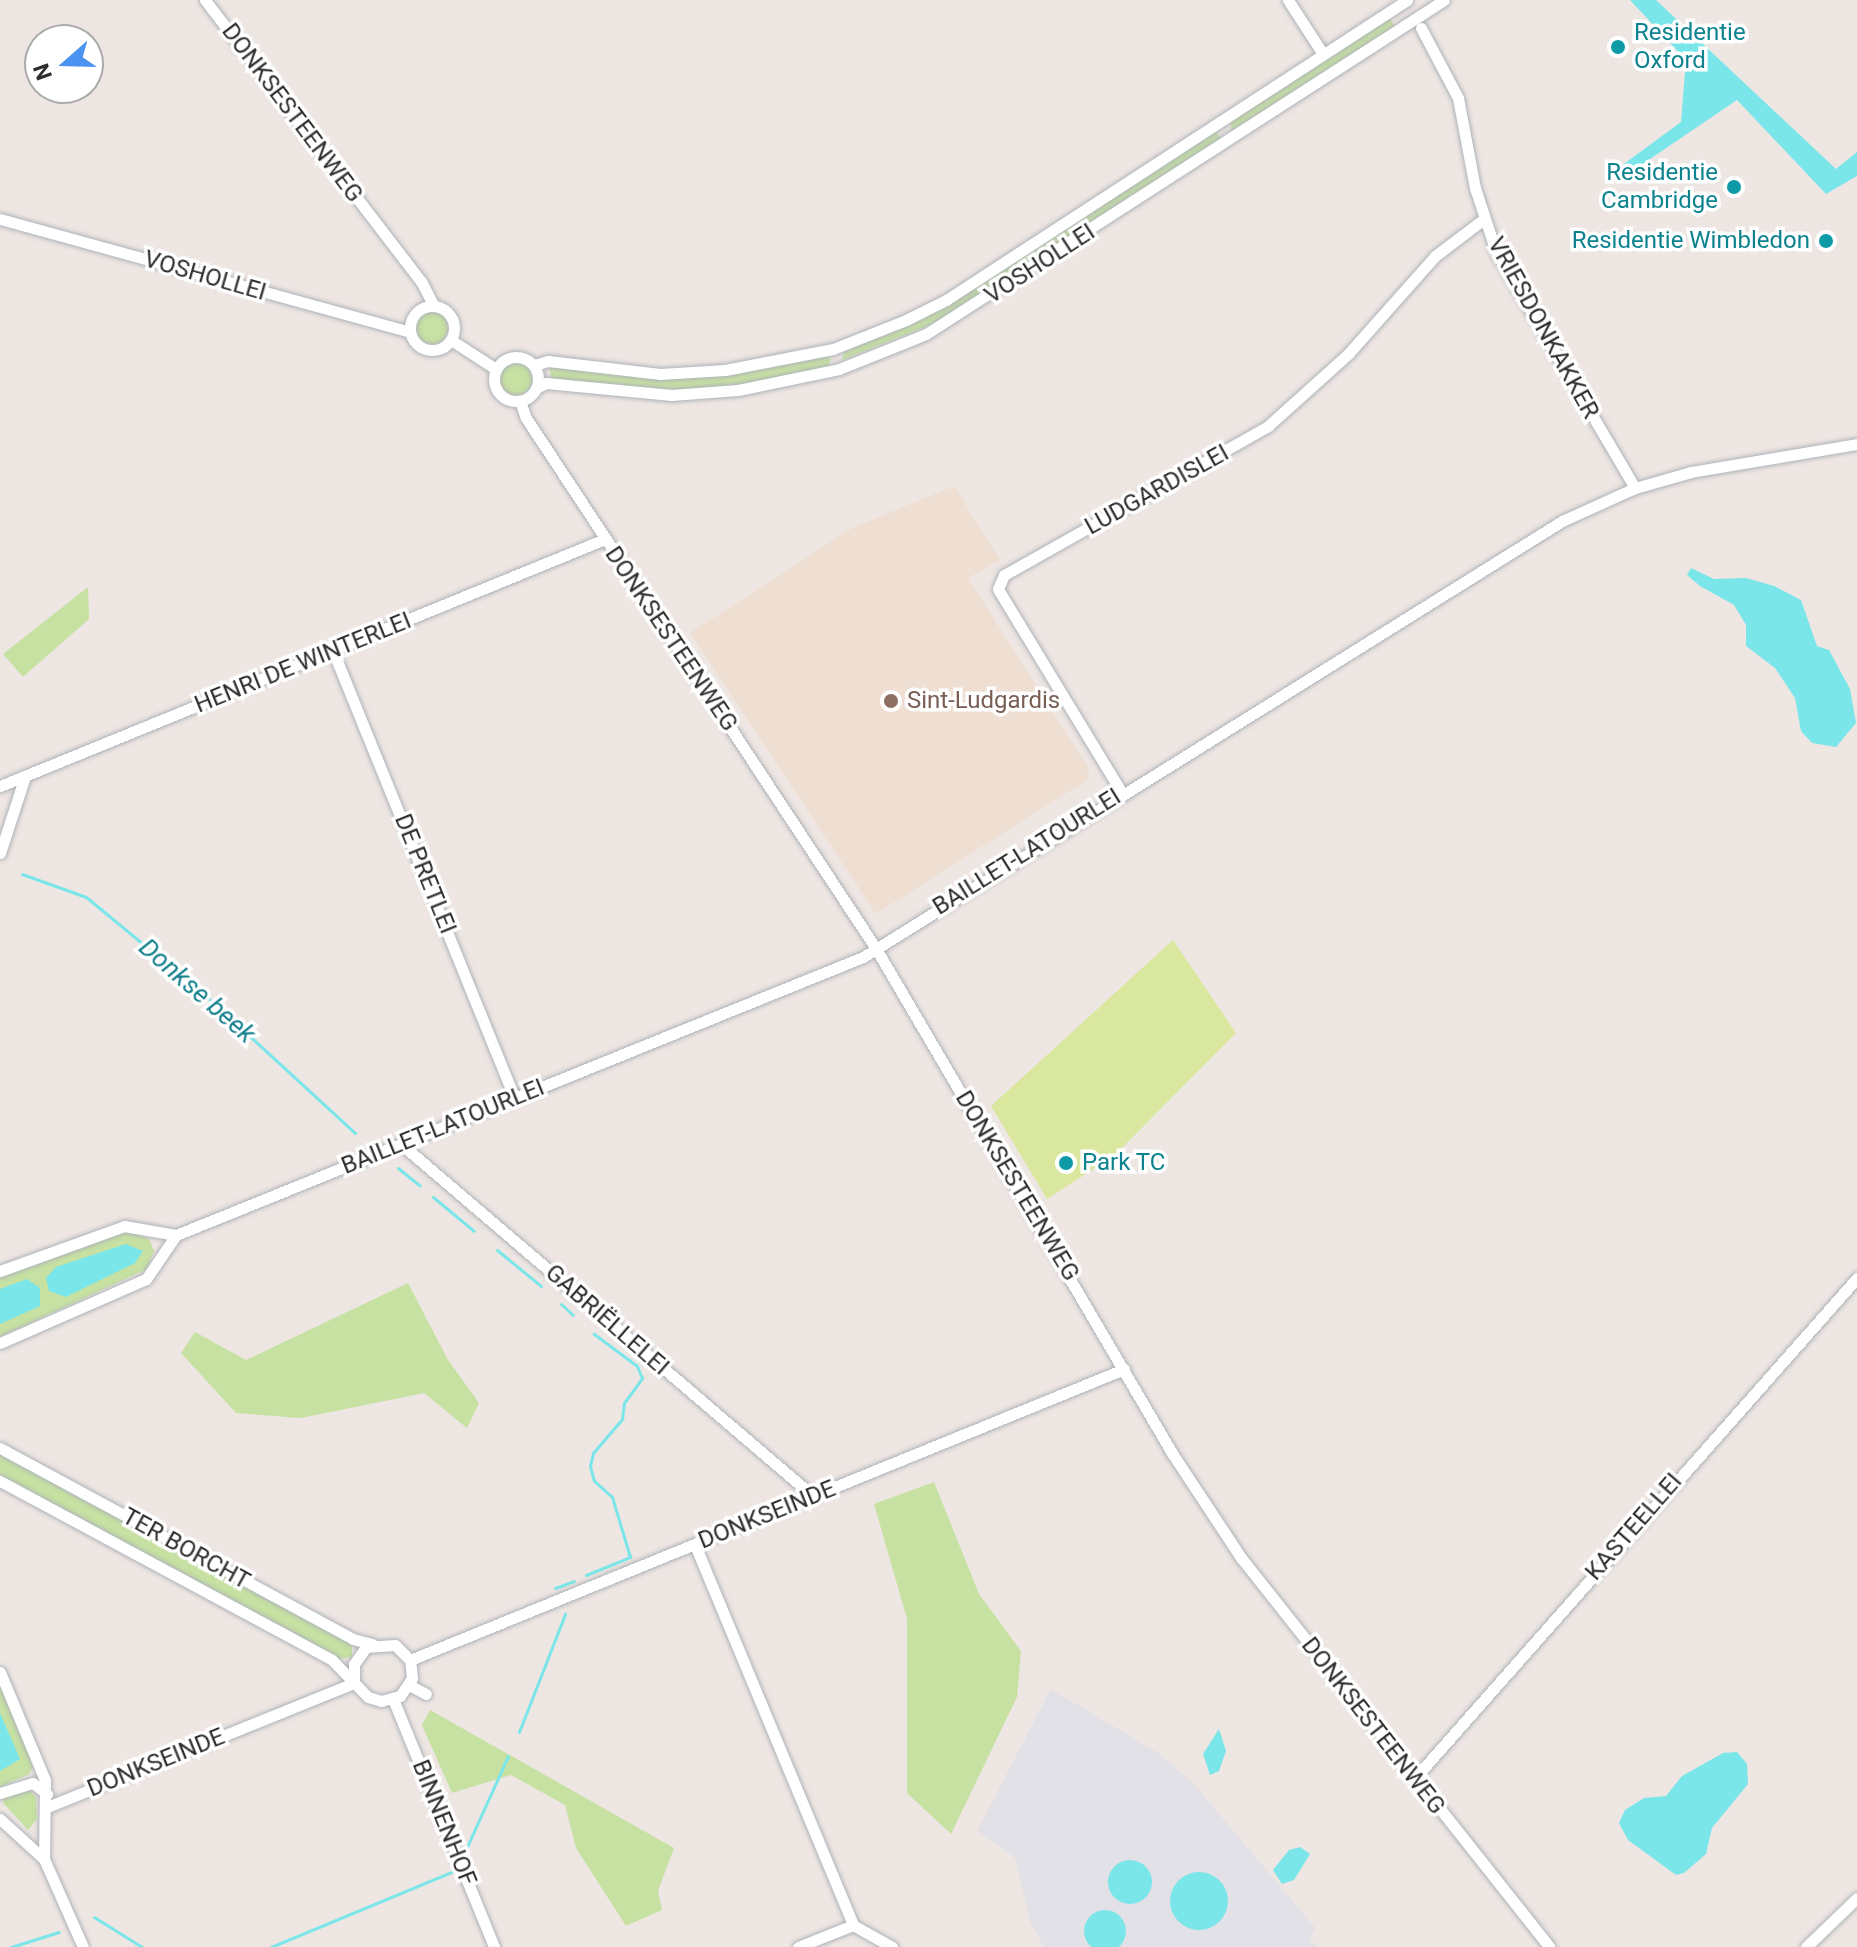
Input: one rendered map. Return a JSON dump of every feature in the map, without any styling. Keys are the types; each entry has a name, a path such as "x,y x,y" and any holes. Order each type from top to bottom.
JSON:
{"street":[{"name":"DONKSESTEENWEG","path":"205,0 421,281 433,305 450,315 451,340 496,369 500,395 520,401 605,539 875,947 1124,1369 1242,1559 1549,1947"},
{"path":"1288,0 1323,54"},
{"name":"VOSHOLLEI","path":"534,365 548,361 616,371 695,373 833,349 946,300 1407,0"},
{"name":"VOSHOLLEI","path":"536,388 546,383 612,392 702,393 776,385 839,369 953,320 1444,0"},
{"name":"VRIESDONKAKKER","path":"1421,28 1458,98 1484,219 1519,295 1635,488"},
{"path":"1219,123 1230,140"},
{"name":"VOSHOLLEI","path":"0,219 410,332"},
{"name":"LUDGARDISLEI","path":"1122,793 998,589 1004,575 1268,426 1348,354 1435,256 1484,219"},
{"path":"433,305 413,315 410,332 425,349 442,348 451,340"},
{"path":"833,349 839,369"},
{"path":"496,369 518,357 534,365 536,388 520,401"},
{"name":"BAILLET-LATOURLEI","path":"176,1235 863,957 1532,537 1635,488 1733,464 1857,444"},
{"name":"HENRI DE WINTERLEI","path":"0,786 605,539"},
{"name":"DE PRETLEI","path":"333,651 515,1099"},
{"path":"0,853 25,776"},
{"name":"GABRIËLLELEI","path":"401,1144 813,1496"},
{"path":"0,1271 124,1226 176,1235 146,1279 0,1343"},
{"name":"KASTEELLEI","path":"1414,1779 1857,1278"},
{"name":"DONKSEINDE","path":"410,1660 1124,1369"},
{"name":"TER BORCHT","path":"0,1448 353,1639 373,1644"},
{"name":"TER BORCHT","path":"0,1481 332,1660 354,1683"},
{"path":"695,1545 853,1925 892,1947"},
{"path":"373,1644 395,1645 410,1660 409,1685 393,1699 368,1697 354,1683 354,1664 362,1649 373,1644"},
{"path":"0,1672 47,1801 44,1859"},
{"name":"DONKSEINDE","path":"47,1801 354,1683"},
{"path":"409,1685 426,1694"},
{"name":"BINNENHOF","path":"393,1699 494,1947"},
{"path":"0,1793 24,1783 47,1801"},
{"path":"0,1819 44,1859 83,1947"},
{"path":"1806,1947 1857,1898"},
{"path":"798,1947 853,1925"}],"shaded area":[{"name":"Sint-Ludgardis","path":"954,486 1000,560 968,578 1089,769 1087,780 876,914 690,633 852,528"},
{"path":"1051,1689 1158,1753 1193,1783 1316,1929 1309,1939 1316,1947 1044,1947 1031,1924 1015,1858 977,1831"}],"green space":[{"path":"1389,16 1395,27 1231,131 1231,120"},
{"path":"1214,131 1222,138 950,317 842,360 844,350 910,324"},
{"path":"432,312 444,316 448,328 444,340 432,344 420,340 416,328 420,316"},
{"path":"824,356 831,359 828,367 754,383 685,390 552,380 549,366 646,378 715,377"},
{"path":"516,363 528,367 532,379 528,391 516,395 504,391 500,379 504,367"},
{"path":"88,587 89,619 23,677 3,654"},
{"path":"1173,940 1236,1033 1115,1155 1047,1199 991,1106"},
{"path":"127,1231 149,1239 154,1251 147,1269 0,1337 0,1276"},
{"path":"408,1283 448,1360 479,1403 467,1428 424,1393 301,1418 236,1413 181,1353 195,1332 246,1360"},
{"path":"0,1452 352,1644 352,1657 339,1659 0,1475"},
{"path":"934,1482 979,1594 1021,1651 1017,1697 951,1834 907,1793 907,1619 874,1504"},
{"path":"0,1685 34,1765 29,1774 0,1787"},
{"path":"430,1710 674,1848 658,1891 662,1910 626,1926 576,1848 565,1805 511,1775 452,1793 422,1725"},
{"path":"28,1788 36,1797 37,1819 28,1830 3,1803 6,1796"}],"water":[{"path":"1630,0 1656,0 1836,169 1857,152 1857,176 1826,194 1737,100 1625,176 1617,169 1681,122 1686,60"},
{"path":"1691,568 1714,579 1746,578 1774,586 1801,600 1817,646 1829,650 1850,689 1856,723 1836,747 1812,743 1801,731 1795,698 1775,668 1746,646 1746,625 1734,605 1687,575"},
{"path":"126,1244 143,1251 135,1263 66,1297 49,1291 46,1278 56,1267"},
{"path":"27,1279 40,1288 40,1306 0,1324 0,1289"},
{"path":"0,1713 20,1759 0,1771"},
{"path":"1219,1729 1226,1751 1219,1771 1210,1775 1203,1754"},
{"path":"1737,1752 1747,1764 1748,1784 1712,1828 1706,1854 1684,1873 1676,1875 1628,1840 1619,1823 1625,1810 1644,1798 1666,1796 1682,1776 1723,1753"},
{"path":"1300,1847 1310,1854 1294,1880 1282,1884 1273,1870 1289,1850"},
{"path":"1130,1860 1146,1866 1152,1882 1146,1898 1130,1904 1114,1898 1108,1882 1114,1866"},
{"path":"1199,1872 1220,1880 1228,1901 1220,1922 1199,1930 1178,1922 1170,1901 1178,1880"},
{"path":"1105,1910 1120,1916 1126,1931 1120,1946 1105,1952 1090,1946 1084,1931 1090,1916"}],"waterway":[{"name":"Donkse beek","path":"22,874 86,897 205,995 355,1133"},
{"name":"Donkse beek","path":"398,1168 420,1186"},
{"name":"Donkse beek","path":"433,1197 474,1231"},
{"name":"Donkse beek","path":"497,1250 541,1286"},
{"name":"Donkse beek","path":"561,1304 573,1315"},
{"name":"Donkse beek","path":"586,1575 630,1557 612,1497 594,1481 590,1466 593,1453 622,1419 624,1403 642,1378 637,1366 594,1334"},
{"name":"Donkse beek","path":"555,1588 574,1581"},
{"name":"Donkse beek","path":"519,1732 565,1614"},
{"name":"Donkse beek","path":"466,1849 508,1756"},
{"name":"Donkse beek","path":"271,1947 451,1872"},
{"path":"94,1917 142,1947"},
{"path":"11,1947 59,1932"}],"place":[{"name":"Residentie Oxford","path":"1618,47"},
{"name":"Residentie Cambridge","path":"1734,187"},
{"name":"Residentie Wimbledon","path":"1826,241"},
{"name":"Sint-Ludgardis","path":"891,701"},
{"name":"Park TC","path":"1066,1163"}]}
